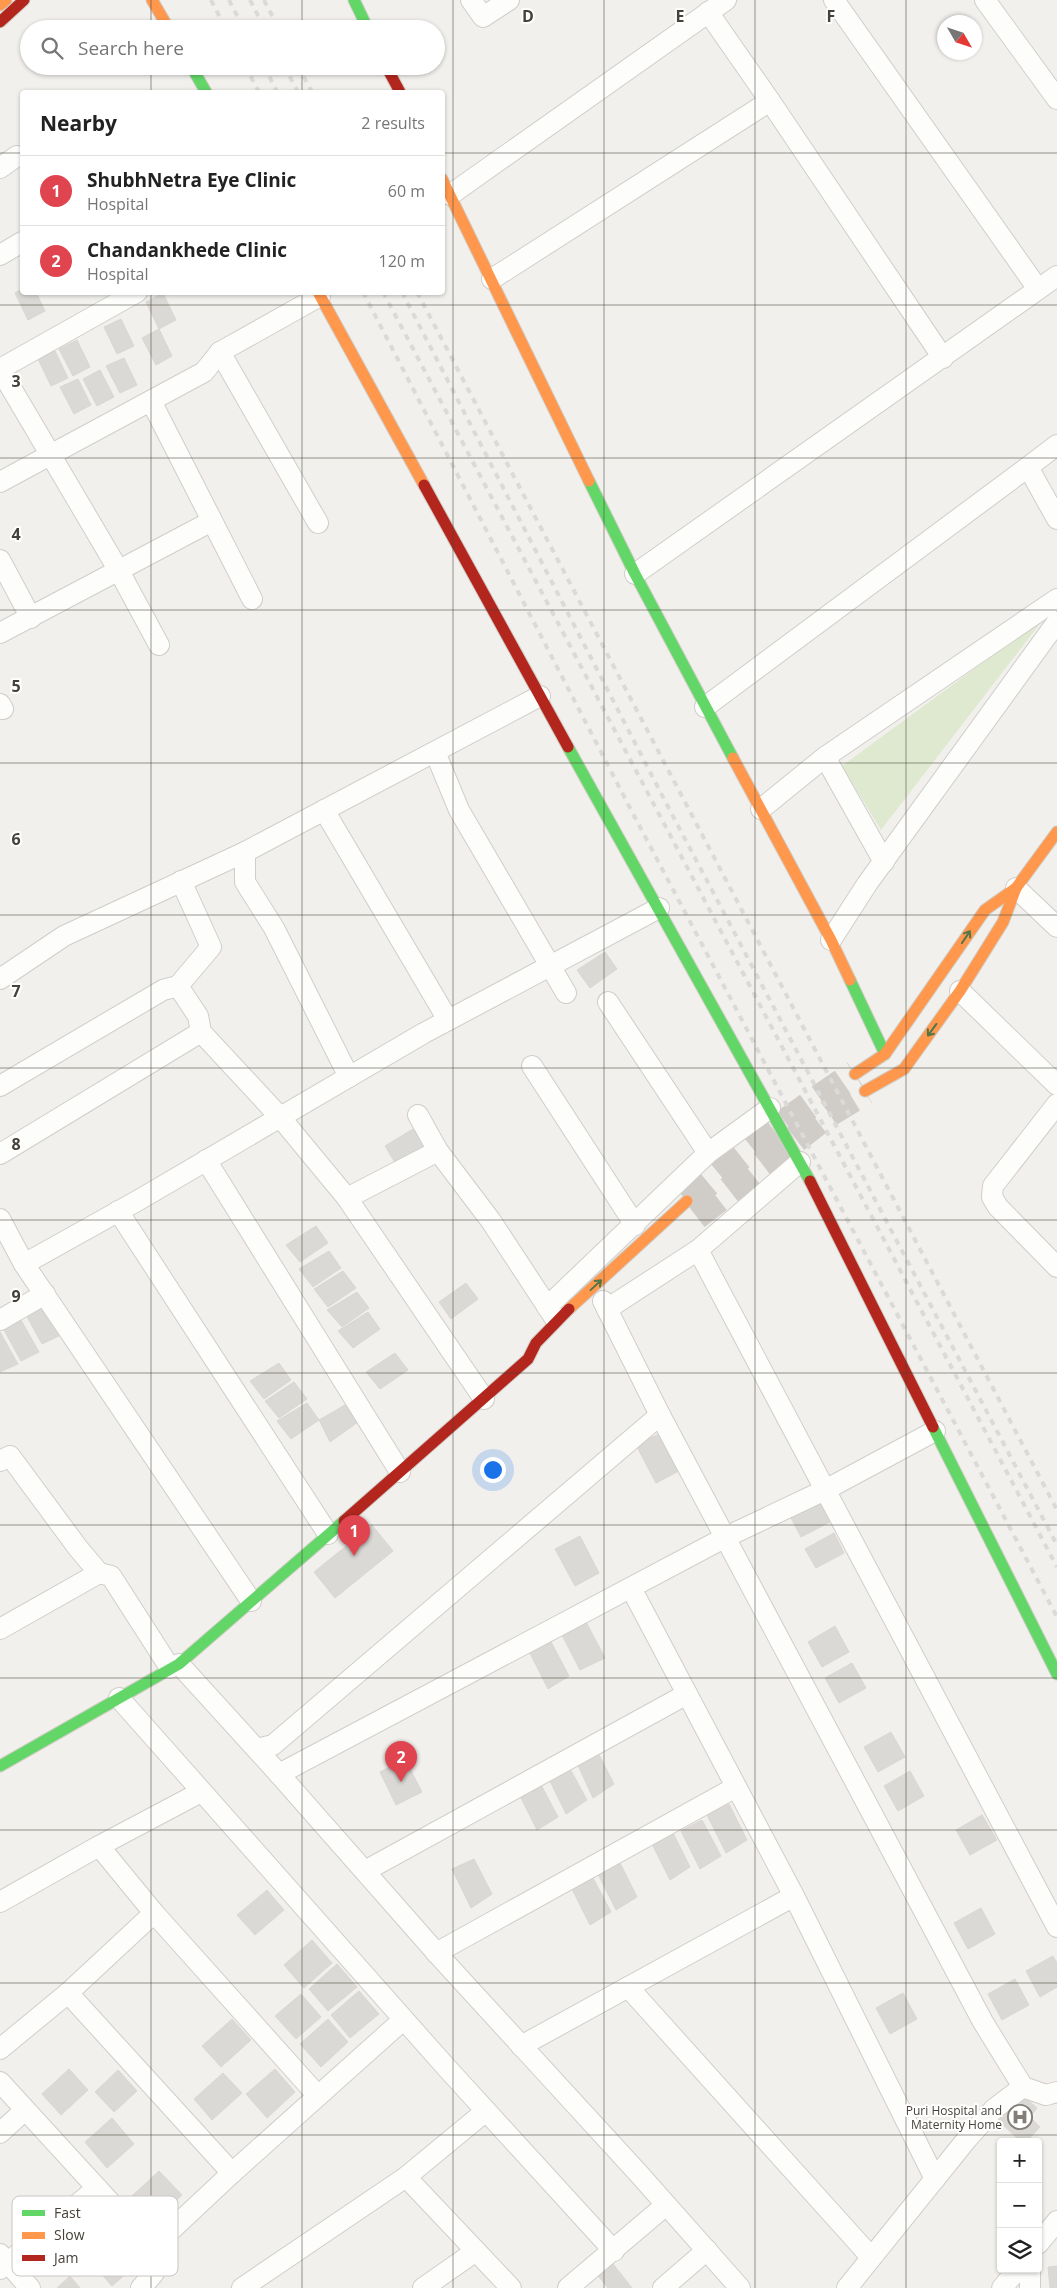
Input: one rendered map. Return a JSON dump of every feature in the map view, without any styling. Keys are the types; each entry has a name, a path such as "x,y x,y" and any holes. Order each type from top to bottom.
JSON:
{"street":[{"path":"0,5 6,0"},
{"path":"0,22 24,0"},
{"path":"152,0 164,20"},
{"path":"354,0 364,20"},
{"path":"470,0 483,17 508,0"},
{"path":"726,0 446,187 635,574 831,940 885,1054"},
{"path":"834,0 1038,289"},
{"path":"984,0 1057,99"},
{"path":"708,12 943,358"},
{"path":"196,75 205,90"},
{"path":"391,75 399,90"},
{"path":"492,279 770,101"},
{"path":"0,168 17,156"},
{"path":"0,255 20,243"},
{"path":"635,574 1057,276"},
{"path":"132,295 0,369 51,453 158,645"},
{"path":"0,482 204,372 220,352 317,295"},
{"path":"320,295 540,696 800,1162 1057,1674"},
{"path":"220,352 318,523"},
{"path":"151,401 252,599"},
{"path":"705,707 1057,445"},
{"path":"1028,467 1057,519"},
{"path":"0,633 119,572 212,521"},
{"path":"0,560 30,618"},
{"path":"761,809 825,757 1057,599"},
{"path":"831,940 867,884 1057,622"},
{"path":"0,979 64,936 245,852 540,696"},
{"path":"435,752 460,810 566,993"},
{"path":"825,757 884,862"},
{"path":"324,810 448,1020"},
{"path":"865,1092 904,1069 960,991 1003,922 1016,888 1057,832"},
{"path":"245,852 245,882 274,928 350,1076"},
{"path":"0,1086 163,990 178,986 211,947 181,882"},
{"path":"1016,888 1057,927"},
{"path":"855,1074 885,1054 985,910 1016,888"},
{"path":"24,1264 448,1020 659,908"},
{"path":"178,986 198,1016 201,1032 280,1117 346,1198 484,1399"},
{"path":"960,991 1057,1085"},
{"path":"608,1002 708,1153"},
{"path":"0,1154 201,1032"},
{"path":"532,1066 635,1225"},
{"path":"1057,1104 993,1186 992,1197 998,1207 1057,1267"},
{"path":"0,1766 175,1666 528,1359 552,1314 635,1225 708,1153 770,1108"},
{"path":"418,1115 438,1151 491,1221 552,1314"},
{"path":"346,1198 438,1151"},
{"path":"206,1160 400,1472"},
{"path":"800,1162 698,1250 605,1301 660,1415 983,2022 1023,2087 1046,2095 1057,2092"},
{"path":"552,1314 581,1304 687,1201"},
{"path":"118,1211 328,1534"},
{"path":"0,1219 24,1264 251,1601"},
{"path":"698,1250 1057,1927"},
{"path":"0,1320 44,1294"},
{"path":"528,1359 547,1352"},
{"path":"257,1749 273,1745 660,1415"},
{"path":"279,1774 726,1537 825,1490 935,1431"},
{"path":"0,1461 10,1456 78,1548 100,1573 111,1576 175,1666 257,1749 436,1953 740,2288"},
{"path":"1,1628 100,1573"},
{"path":"631,1588 794,1896 935,2179"},
{"path":"365,1871 687,1694"},
{"path":"119,1698 403,2020 614,2251"},
{"path":"436,1953 736,1787"},
{"path":"0,1902 99,1846 201,1792"},
{"path":"99,1846 154,1912 318,2096"},
{"path":"521,2046 794,1896"},
{"path":"0,2049 68,1992 154,1912"},
{"path":"628,1987 871,2256"},
{"path":"68,1992 232,2173"},
{"path":"178,2224 403,2020"},
{"path":"0,2082 103,2196"},
{"path":"847,2288 871,2256 994,2109 1023,2087"},
{"path":"0,2133 25,2110"},
{"path":"242,2288 406,2177 486,2111"},
{"path":"406,2177 511,2288"},
{"path":"86,2196 96,2188"},
{"path":"568,2288 666,2205"},
{"path":"1042,2239 1057,2221"},
{"path":"663,2288 707,2250"},
{"path":"423,2288 476,2251"},
{"path":"12,2254 2,2262 12,2271"},
{"path":"1002,2288 1015,2273"},
{"path":"1030,2273 1030,2288"},
{"path":"17,2276 30,2288"},
{"path":"141,2288 151,2276"}],"green space":[{"path":"1045,617 881,830 842,766"}],"building":[{"path":"20,290 20,295 37,295 45,311 28,320 15,293"},
{"path":"159,295 164,295 176,320 159,329 146,302"},
{"path":"121,319 134,346 117,354 104,327"},
{"path":"159,329 172,356 156,365 142,338"},
{"path":"77,340 90,367 73,376 59,349"},
{"path":"55,351 68,378 51,386 38,359"},
{"path":"124,358 137,385 120,393 106,366"},
{"path":"100,370 114,397 97,406 83,379"},
{"path":"78,379 91,405 74,414 60,387"},
{"path":"605,952 617,969 590,988 577,970"},
{"path":"413,1129 425,1146 397,1166 385,1146"},
{"path":"316,1226 328,1243 300,1262 286,1245"},
{"path":"329,1251 341,1268 313,1287 299,1269"},
{"path":"343,1271 356,1288 328,1307 314,1289"},
{"path":"466,1283 478,1299 451,1319 439,1302"},
{"path":"357,1292 369,1308 342,1327 327,1310"},
{"path":"43,1303 61,1335 42,1344 25,1313"},
{"path":"368,1312 380,1329 353,1348 338,1331"},
{"path":"21,1320 39,1352 21,1361 4,1330"},
{"path":"0,1332 18,1364 0,1372"},
{"path":"395,1353 408,1370 380,1389 366,1372"},
{"path":"279,1363 291,1380 264,1399 250,1381"},
{"path":"294,1382 307,1399 279,1418 265,1401"},
{"path":"307,1403 319,1420 291,1439 277,1421"},
{"path":"345,1405 358,1422 330,1442 319,1420"},
{"path":"661,1433 681,1470 656,1483 636,1445"},
{"path":"820,1502 830,1522 801,1537 791,1518"},
{"path":"372,1525 393,1551 335,1598 314,1572"},
{"path":"834,1533 844,1553 816,1568 805,1549"},
{"path":"580,1536 599,1573 575,1586 555,1549"},
{"path":"585,1620 605,1658 580,1670 561,1633"},
{"path":"835,1626 849,1652 822,1667 808,1642"},
{"path":"550,1640 569,1676 548,1689 529,1651"},
{"path":"852,1663 866,1688 839,1703 825,1678"},
{"path":"891,1732 905,1757 878,1772 864,1747"},
{"path":"596,1749 614,1784 593,1798 575,1759"},
{"path":"405,1759 422,1792 396,1805 380,1772"},
{"path":"568,1765 587,1800 566,1814 547,1775"},
{"path":"910,1771 924,1796 898,1811 884,1786"},
{"path":"539,1781 558,1817 537,1830 518,1792"},
{"path":"729,1804 747,1840 726,1853 707,1815"},
{"path":"982,1815 997,1840 970,1855 956,1830"},
{"path":"702,1820 721,1856 700,1869 681,1831"},
{"path":"672,1831 690,1867 670,1880 651,1842"},
{"path":"474,1859 492,1894 471,1908 452,1869"},
{"path":"619,1861 637,1897 616,1910 597,1872"},
{"path":"592,1876 611,1912 590,1925 571,1887"},
{"path":"267,1890 284,1910 255,1935 237,1915"},
{"path":"981,1908 995,1934 968,1949 954,1923"},
{"path":"312,1940 332,1963 304,1988 284,1965"},
{"path":"1053,1956 1057,1963 1057,1987 1040,1997 1026,1971"},
{"path":"337,1964 357,1987 328,2011 309,1989"},
{"path":"1015,1979 1029,2005 1002,2020 988,1994"},
{"path":"359,1991 379,2014 350,2038 331,2015"},
{"path":"903,1993 917,2019 890,2034 876,2008"},
{"path":"301,1994 321,2017 296,2039 275,2016"},
{"path":"232,2019 251,2040 221,2067 202,2046"},
{"path":"328,2019 348,2042 321,2067 300,2044"},
{"path":"69,2069 88,2090 61,2115 42,2094"},
{"path":"275,2069 295,2092 267,2118 246,2094"},
{"path":"118,2070 137,2091 114,2112 95,2092"},
{"path":"223,2073 242,2093 212,2120 194,2099"},
{"path":"1022,2095 1037,2108 1030,2117 1040,2127 1030,2138 1017,2138 998,2120"},
{"path":"112,2118 134,2144 107,2168 85,2142"},
{"path":"159,2171 182,2195 178,2199 178,2196 132,2196"},
{"path":"610,2260 632,2288 608,2288 595,2272"},
{"path":"1057,2266 1057,2288 1050,2288 1048,2267"},
{"path":"70,2276 80,2288 57,2288"},
{"path":"103,2276 123,2276 112,2286"}],"tunnel":[{"path":"687,1201 769,1134 855,1074"},
{"path":"696,1216 829,1113 865,1091"}],"railway":[{"path":"211,0 221,20"},
{"path":"229,0 239,20"},
{"path":"250,0 260,20"},
{"path":"264,0 274,20"},
{"path":"250,75 258,90"},
{"path":"268,75 276,90"},
{"path":"289,75 297,90"},
{"path":"303,75 311,90"},
{"path":"365,295 630,808 1057,1617"},
{"path":"385,295 1057,1567"},
{"path":"404,295 665,801 1057,1545"},
{"path":"419,295 1057,1510"}],"traffic: fast":[{"path":"354,0 364,20"},
{"path":"196,75 205,90"},
{"path":"589,481 635,574 733,758"},
{"path":"568,747 810,1181"},
{"path":"850,980 885,1054"},
{"path":"933,1427 1057,1674"},
{"path":"0,1766 179,1664 344,1521"}],"traffic: slow":[{"path":"0,5 6,0"},
{"path":"152,0 164,20"},
{"path":"445,185 589,481"},
{"path":"320,295 424,485"},
{"path":"733,758 831,940 850,980"},
{"path":"865,1091 904,1069 960,991 1003,922 1016,888 1057,832"},
{"path":"855,1074 885,1054 985,910 1016,888"},
{"path":"569,1309 687,1201"}],"traffic: jam":[{"path":"0,22 24,0"},
{"path":"391,75 399,90"},
{"path":"424,485 568,747"},
{"path":"810,1181 933,1427"},
{"path":"344,1521 528,1359 536,1343 569,1309"}],"place":[{"name":"ShubhNetra Eye Clinic","path":"354,1556"},
{"name":"Chandankhede Clinic","path":"401,1782"},
{"name":"Puri Hospital and Maternity Home","path":"1020,2117"}]}
